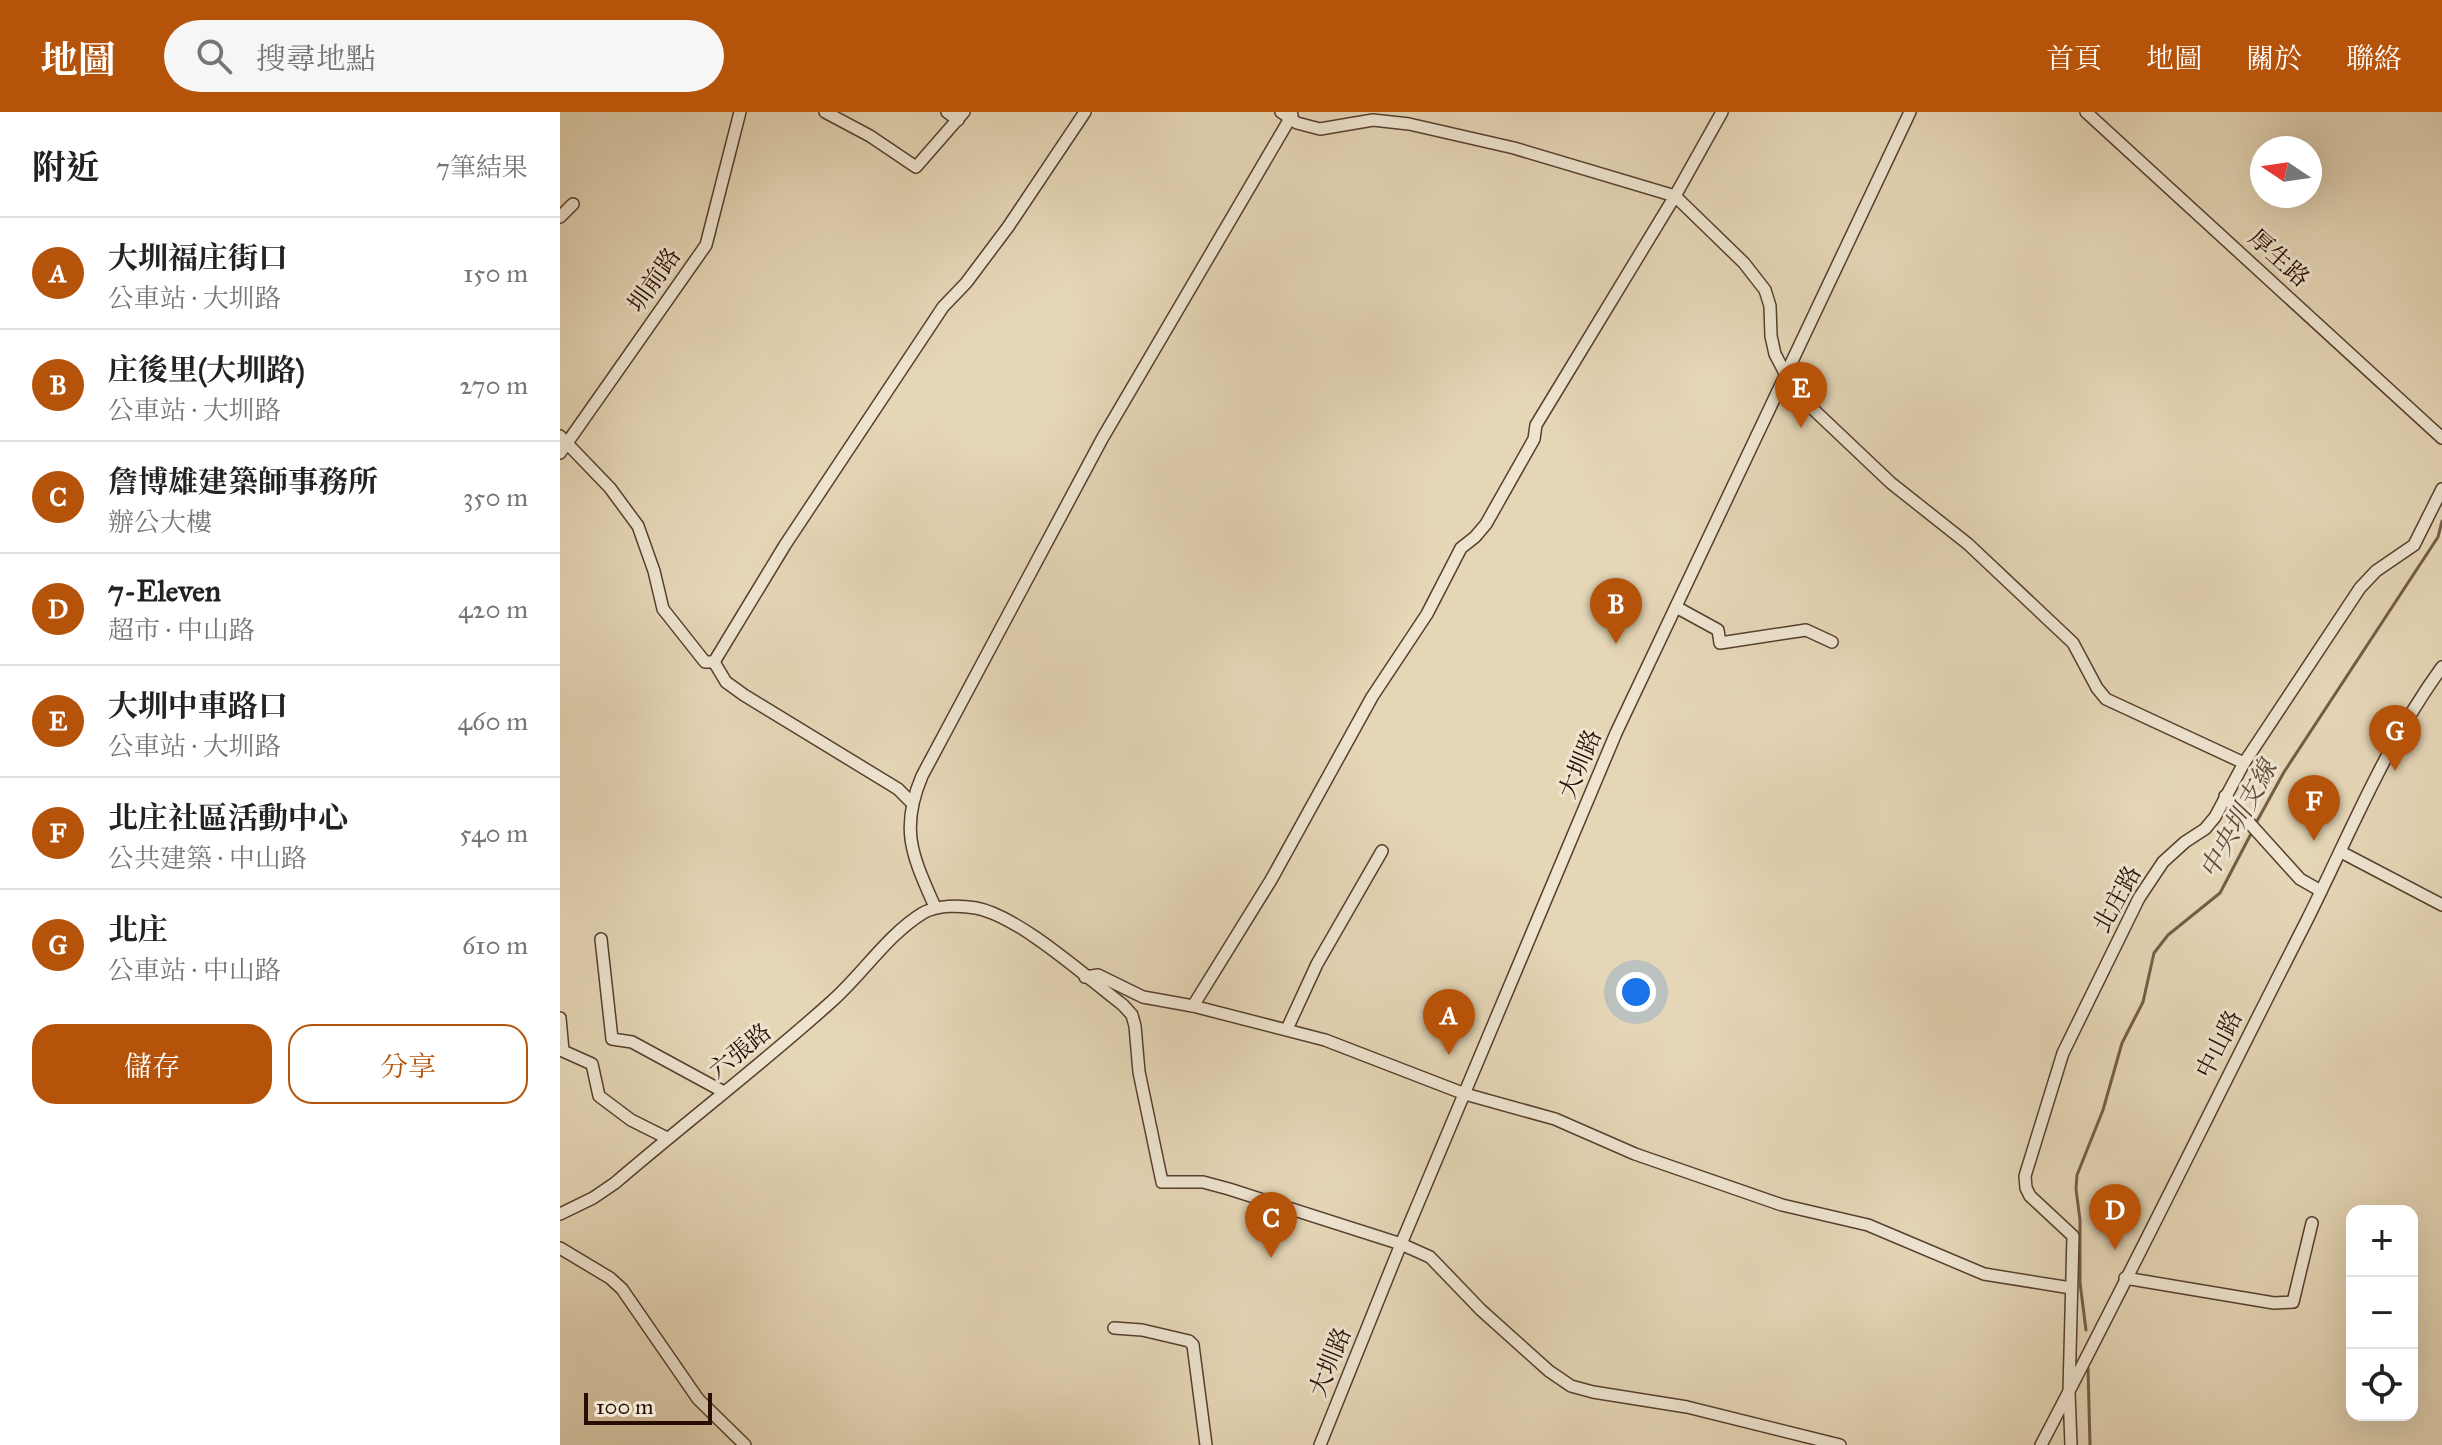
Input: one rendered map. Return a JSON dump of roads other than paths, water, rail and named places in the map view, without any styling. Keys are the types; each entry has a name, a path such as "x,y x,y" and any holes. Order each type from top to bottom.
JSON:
{"street":[{"name":"圳前路","path":"562,444 706,245 740,112"},
{"path":"825,112 870,136 916,167 961,116 947,112"},
{"path":"714,662 785,545 925,333 1008,227 1085,112"},
{"path":"1193,1006 1271,880 1372,697 1427,614 1461,548 1486,524 1534,439 1536,425 1675,196 1722,112"},
{"name":"大圳路","path":"1320,1445 1616,733 1910,112"},
{"name":"厚生路","path":"2086,112 2442,438"},
{"path":"1840,1445 1687,1407 1571,1386 1549,1371 1479,1308 1430,1257 1401,1244 1203,1182 1162,1182 1139,1072 1132,1015 1020,926 995,913 974,907 935,907 912,856 911,802 922,776 1102,439 1288,115 1320,129 1382,119 1409,124 1514,148 1675,196 1744,263 1765,290 1770,306 1773,348 1786,375 1815,411 1891,483 1968,544 2073,643 2106,699 2244,763"},
{"path":"560,217 573,204"},
{"path":"562,444 610,488 638,526 663,609 705,662 714,662"},
{"name":"北庄路","path":"2071,1445 2069,1392 2073,1236 2067,1227 2030,1196 2025,1176 2063,1053 2139,898 2163,862 2205,829 2215,817 2244,763 2360,588 2376,571 2414,545 2442,489"},
{"path":"1676,607 1718,630 1720,643 1806,630 1832,642"},
{"path":"714,662 726,682 735,689 898,789 911,802"},
{"name":"中山路","path":"2041,1445 2397,735 2442,667"},
{"path":"2225,796 2300,879 2321,891"},
{"path":"1287,1029 1317,964 1382,851"},
{"path":"2341,852 2442,905"},
{"name":"六張路","path":"560,1214 615,1183 779,1049 853,982 903,928 935,907"},
{"path":"601,939 612,1039 632,1042 724,1092"},
{"path":"1085,977 1098,975 1143,997 1287,1029 1397,1066 1465,1094 1555,1119 1635,1154 1782,1205 1868,1225 1984,1274 2071,1288"},
{"path":"560,1018 563,1051 592,1064 599,1096 631,1120 667,1138"},
{"path":"2125,1278 2274,1303 2293,1302 2312,1223"},
{"path":"560,1248 610,1278 622,1289 698,1399 745,1445"},
{"path":"1114,1328 1142,1330 1189,1341 1193,1345 1206,1445"}],"waterway":[{"name":"中央圳支線","path":"2256,823 2284,772 2438,537 2442,521"},
{"name":"中央圳支線","path":"2086,1330 2080,1283 2077,1175 2103,1110 2122,1043 2143,1002 2154,953 2168,935 2220,893 2253,830"},
{"name":"中央圳支線","path":"2088,1368 2090,1445"}],"place":[{"name":"大圳中車路口","path":"1801,428"},
{"name":"庄後里(大圳路)","path":"1616,644"},
{"name":"北庄","path":"2395,771"},
{"name":"北庄社區活動中心","path":"2314,841"},
{"name":"大圳福庄街口","path":"1449,1055"},
{"name":"7-Eleven","path":"2115,1250"},
{"name":"詹博雄建築師事務所","path":"1271,1258"}]}
